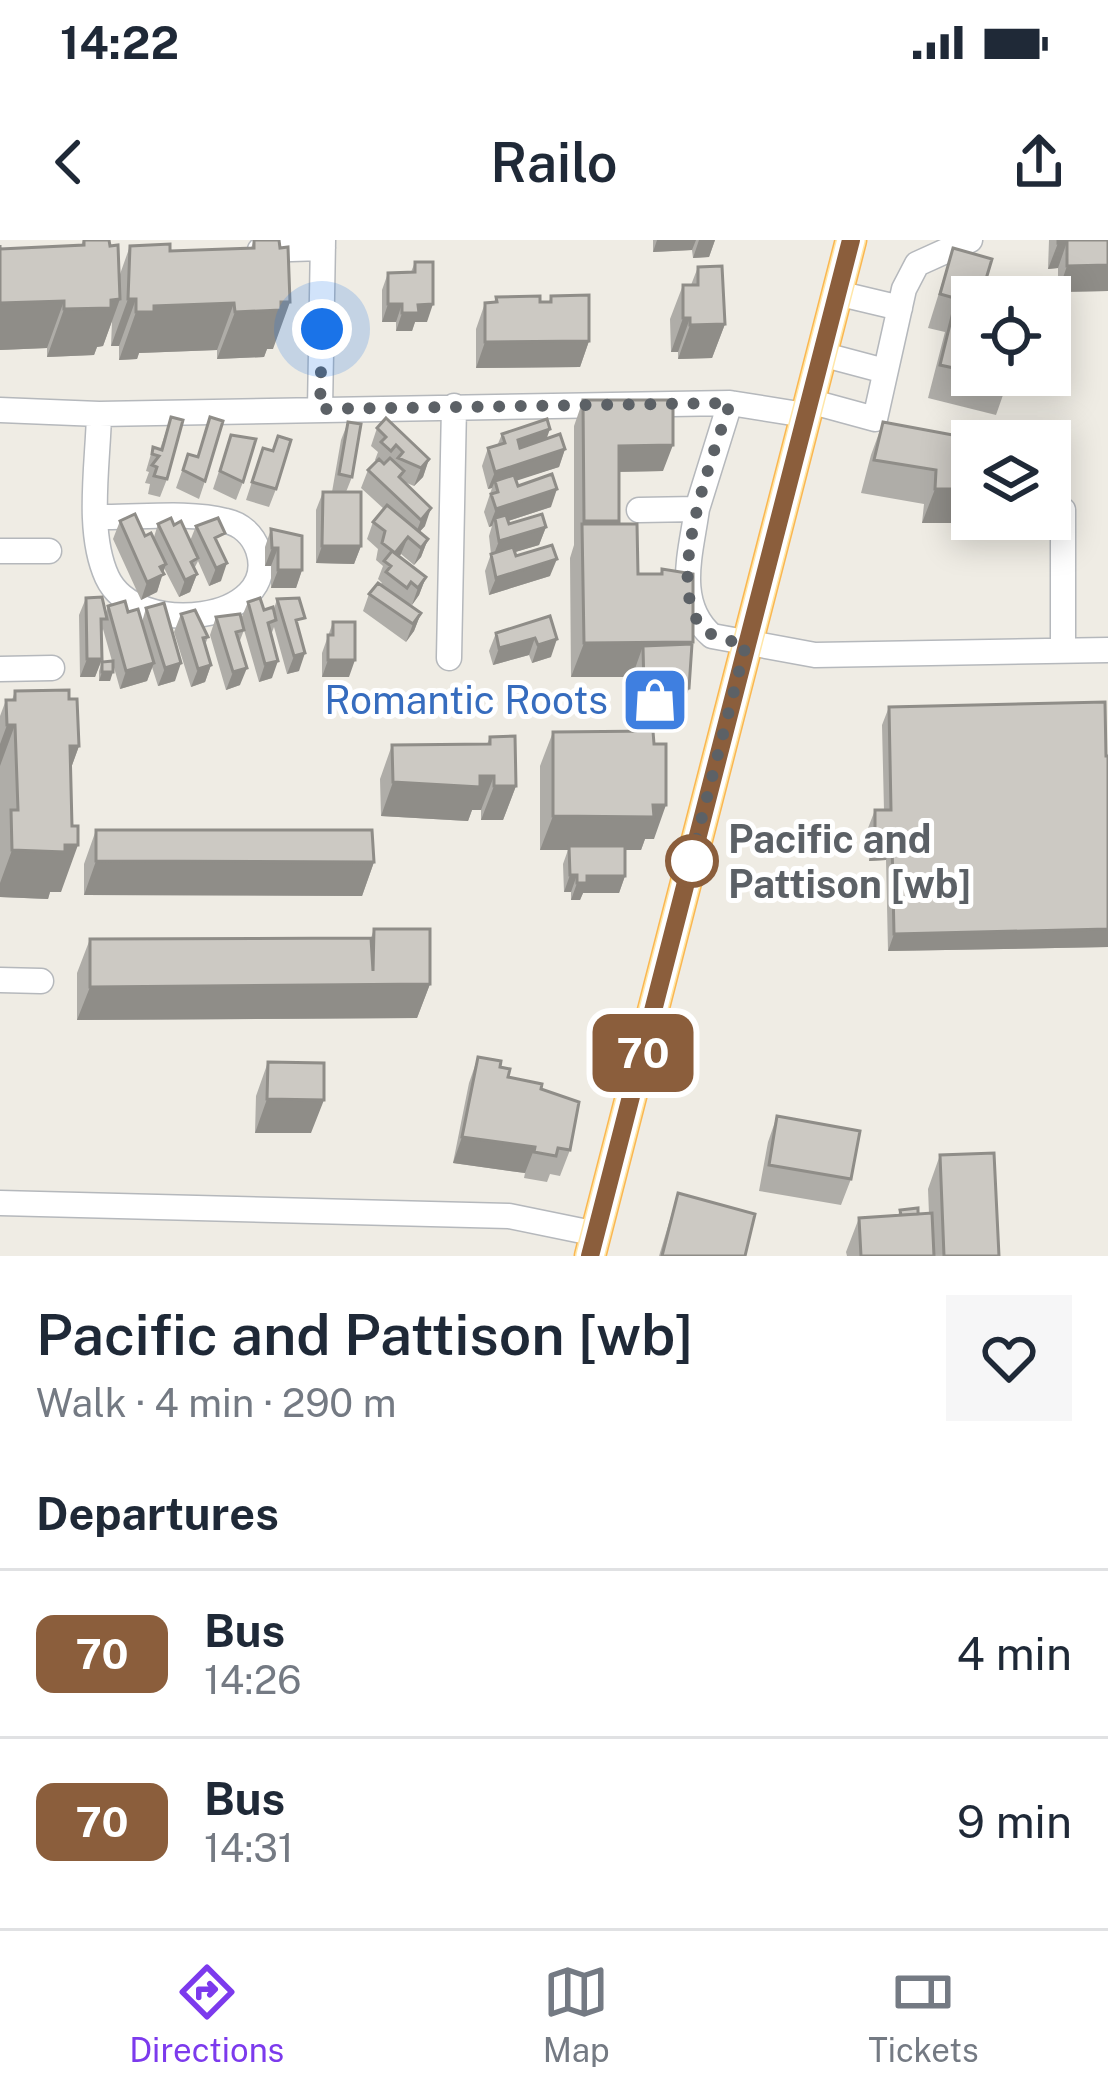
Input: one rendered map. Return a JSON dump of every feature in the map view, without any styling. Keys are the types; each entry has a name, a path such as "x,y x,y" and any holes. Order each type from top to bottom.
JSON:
{"main road":[{"path":"593,1245 850,240"}],"street":[{"path":"0,410 99,414 730,403 807,408 886,423 885,371 900,308 917,265 970,240"},
{"path":"231,251 323,244 320,409"},
{"path":"837,293 900,308"},
{"path":"821,354 885,371"},
{"path":"730,403 677,580 699,624 712,636 815,655 1108,650"},
{"path":"448,658 454,406"},
{"path":"98,518 227,521 254,540 261,561 258,582 248,597 226,609 164,614 138,610 121,598 108,579 98,518 99,414"},
{"path":"639,510 697,508"},
{"path":"1063,540 1063,650"},
{"path":"0,551 49,550"},
{"path":"0,669 52,668"},
{"path":"0,980 41,981"},
{"path":"0,1203 509,1216 593,1245"}],"building":[{"path":"109,240 110,246 118,245 120,299 111,300 111,308 64,309 64,301 0,303 0,249"},
{"path":"254,240 279,240 280,248 288,247 290,302 281,302 281,310 235,312 234,303 154,306 154,312 136,312 136,299 128,299 130,246 170,244 170,251 254,248"},
{"path":"1058,240 1108,240 1108,265 1067,266 1067,242"},
{"path":"953,248 992,259 987,276 951,276 951,297 940,294"},
{"path":"415,262 433,262 433,304 418,305 419,313 402,313 402,304 388,304 388,273 415,272"},
{"path":"722,266 725,324 690,325 690,318 683,318 683,285 698,285 698,267"},
{"path":"589,295 589,341 485,342 485,303 497,302 496,297 540,296 540,302 551,302 551,296"},
{"path":"951,320 951,367 940,365"},
{"path":"583,400 673,400 673,445 619,446 619,521 584,521"},
{"path":"171,417 183,420 167,479 154,476 157,467 152,465 159,456 152,454 153,447 162,450"},
{"path":"210,417 223,421 205,481 183,470 188,454 198,457"},
{"path":"386,418 429,459 421,468 398,458 403,452 396,445 391,451 381,442 386,437 377,428"},
{"path":"547,419 550,429 518,440 520,448 560,434 565,449 495,472 488,448 505,443 502,434"},
{"path":"348,422 361,424 352,477 339,474"},
{"path":"883,422 951,435 951,489 935,489 936,470 874,460"},
{"path":"231,435 256,439 243,482 220,471"},
{"path":"278,436 291,440 276,489 252,482 263,448 273,451"},
{"path":"390,458 404,471 399,477 431,508 421,520 368,470 379,459 384,464"},
{"path":"552,474 557,489 496,509 491,494 498,492 495,481 514,475 518,486"},
{"path":"323,492 361,492 361,546 322,546"},
{"path":"387,505 428,539 421,548 408,537 395,553 382,543 385,531 373,522"},
{"path":"135,514 166,564 160,567 164,574 147,582 120,521"},
{"path":"542,514 546,527 499,541 495,518 506,515 509,524"},
{"path":"171,518 174,525 181,521 198,558 191,562 197,574 185,580 158,524"},
{"path":"218,518 225,533 215,538 227,563 216,568 196,526"},
{"path":"582,524 637,524 638,574 662,574 662,569 693,574 693,642 584,643"},
{"path":"271,529 302,536 302,570 278,570 278,548 272,548"},
{"path":"552,545 557,559 496,578 491,554 513,547 516,556"},
{"path":"392,551 426,577 418,588 411,582 407,588 386,572 391,566 384,561"},
{"path":"378,583 421,613 413,624 369,594"},
{"path":"102,597 107,619 101,619 102,659 87,659 86,598"},
{"path":"260,598 264,610 273,607 276,620 268,623 278,661 265,664 248,602"},
{"path":"299,598 305,618 296,620 305,653 294,656 277,599"},
{"path":"125,601 128,612 138,609 154,663 126,671 108,606"},
{"path":"164,603 181,663 165,668 146,608"},
{"path":"195,610 208,637 203,638 211,665 198,669 181,614"},
{"path":"240,614 244,630 236,632 247,668 233,672 216,617"},
{"path":"550,616 557,639 538,645 535,638 499,648 496,633"},
{"path":"333,622 355,622 355,660 328,660"},
{"path":"692,644 689,688 644,689 643,646"},
{"path":"113,661 113,672 102,672 102,662"},
{"path":"69,690 69,699 77,699 79,746 70,746 72,826 78,826 78,845 65,845 65,852 12,850 11,810 18,810 15,725 7,725 6,700 15,700 15,691"},
{"path":"1105,702 1108,929 894,934 892,843 875,843 875,810 891,810 889,707"},
{"path":"653,731 654,744 666,744 666,805 653,805 654,817 553,816 553,732"},
{"path":"515,736 516,786 494,786 494,776 480,776 480,787 393,782 392,745 490,744 490,737"},
{"path":"96,830 372,830 374,862 96,861"},
{"path":"569,846 625,846 625,876 587,876 587,883 577,883 577,875 570,875"},
{"path":"374,929 430,929 430,984 90,987 90,939 371,938 373,971"},
{"path":"478,1057 501,1061 500,1067 510,1069 508,1077 542,1084 541,1089 579,1102 570,1150 558,1148 556,1156 534,1152 535,1147 462,1137"},
{"path":"268,1062 324,1063 324,1100 267,1099"},
{"path":"777,1116 860,1131 851,1179 769,1165"},
{"path":"994,1153 999,1256 944,1256 940,1155"},
{"path":"678,1193 755,1214 745,1256 662,1256"},
{"path":"918,1208 918,1214 901,1215 900,1210"},
{"path":"932,1213 934,1256 861,1256 859,1218"}],"bus line":[{"name":"70","path":"590,1256 851,240"}],"place":[{"name":"Romantic Roots","path":"655,700"},
{"name":"Pacific and Pattison [wb]","path":"692,861"}],"route":[{"path":"322,329 320,409 730,403 697,508 686,598 699,624 712,636 746,644 688,872 692,861"}]}
